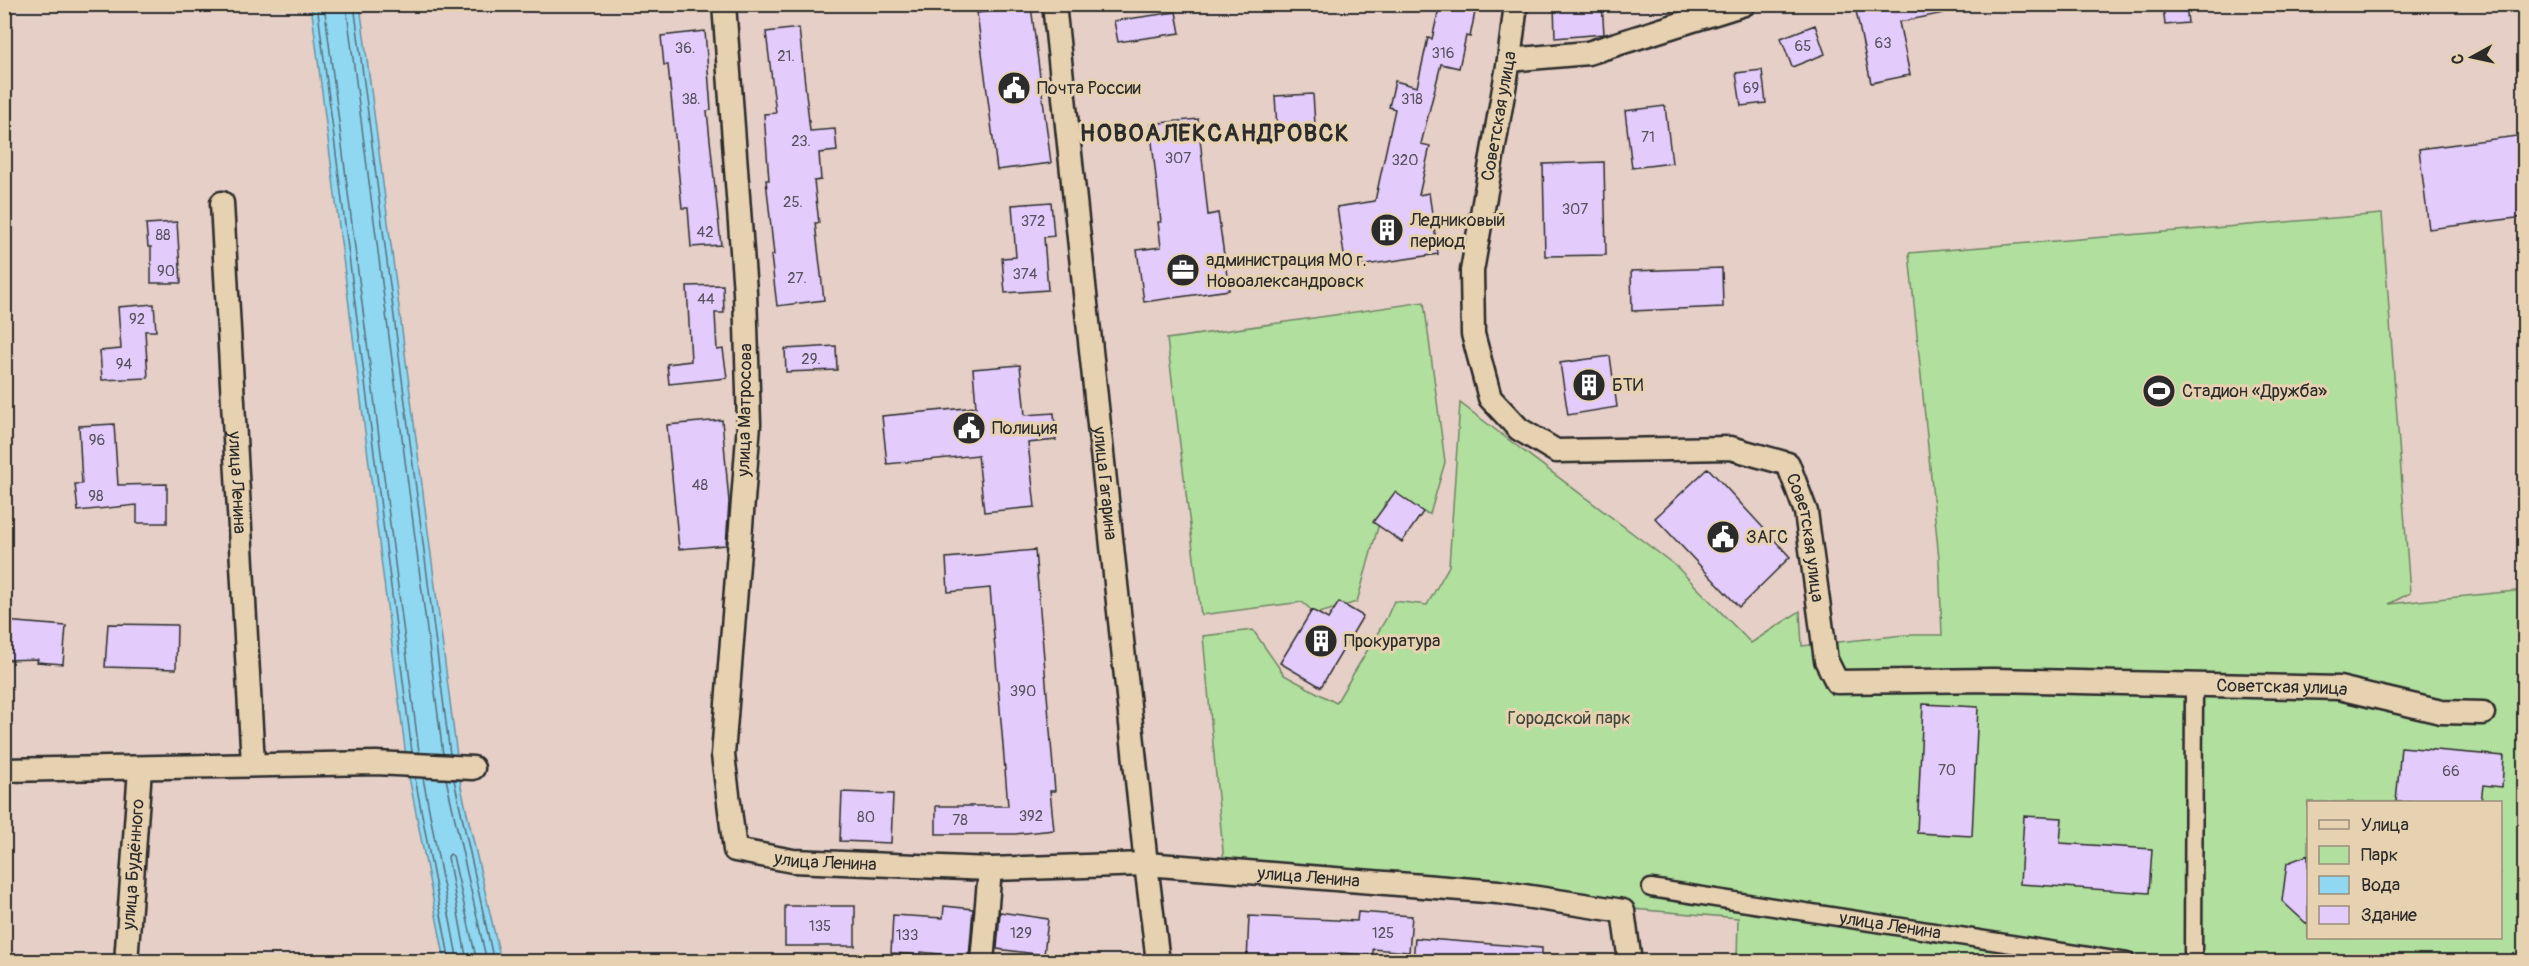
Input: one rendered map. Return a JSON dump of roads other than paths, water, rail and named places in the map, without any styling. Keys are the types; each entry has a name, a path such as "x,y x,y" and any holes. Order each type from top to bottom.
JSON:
{"street":[{"name":"улица Матросова","path":"724,4 745,292 749,424 723,755 735,850"},
{"name":"улица Гагарина","path":"1054,4 1158,962"},
{"name":"Советская улица","path":"1516,4 1509,60 1472,270 1473,334 1490,398 1519,429 1556,451 1731,448 1788,464 1806,512 1826,660 1837,682 1993,680 2340,688 2441,712 2483,713"},
{"path":"1509,60 1588,53 1744,4"},
{"name":"улица Ленина","path":"222,203 253,764"},
{"path":"2193,962 2194,684"},
{"path":"4,770 376,763 473,768"},
{"name":"улица Будённого","path":"126,962 140,769"},
{"name":"улица Ленина","path":"735,850 793,861 990,868 1146,864 1498,892 1623,911 1630,962"},
{"path":"982,962 990,868"},
{"name":"улица Ленина","path":"1651,888 2127,962"}],"water":[{"path":"311,5 360,5 461,787 501,961 445,961 408,772"}],"place":[{"name":"Почта России","path":"1014,88"},
{"name":"Ледниковый период","path":"1387,230"},
{"name":"администрация МО г. Новоалександровск","path":"1183,270"},
{"name":"БТИ","path":"1589,385"},
{"name":"Стадион «Дружба»","path":"2159,391"},
{"name":"Полиция","path":"969,428"},
{"name":"ЗАГС","path":"1723,537"},
{"name":"Прокуратура","path":"1321,641"}],"district":[{"name":"НОВОАЛЕКСАНДРОВСК","path":"1215,133"}],"park label":[{"name":"Городской парк","path":"1569,718"}]}
